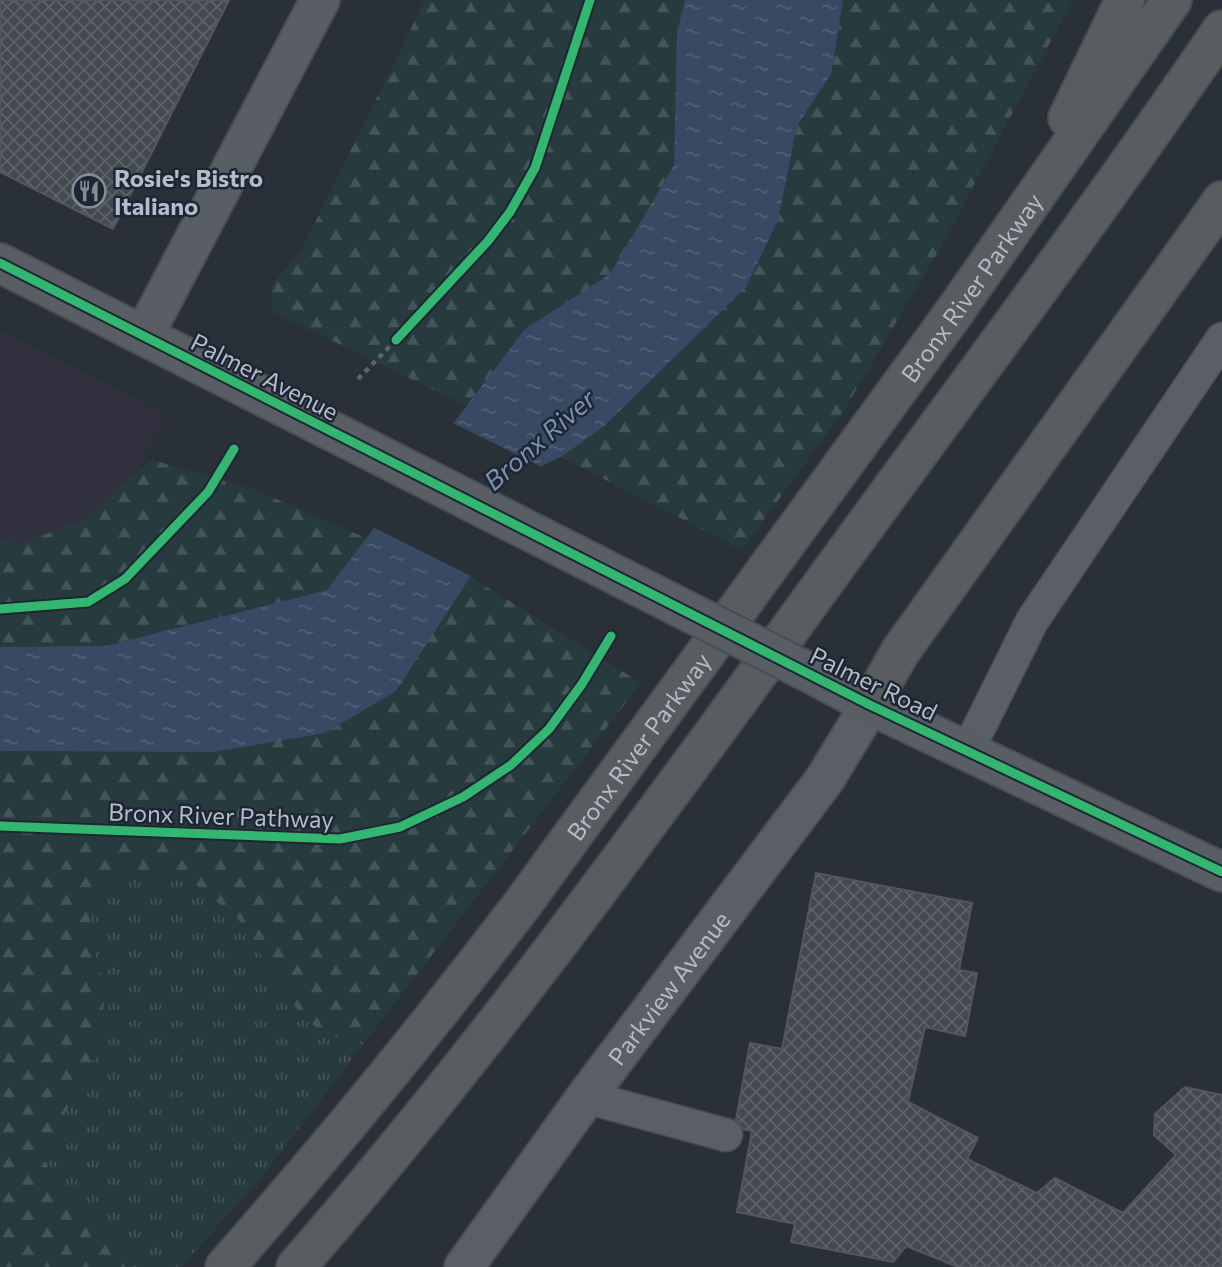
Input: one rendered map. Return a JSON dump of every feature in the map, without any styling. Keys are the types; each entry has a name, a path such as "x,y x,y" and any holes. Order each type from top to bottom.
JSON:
{"highway":[{"path":"1019,221 1125,0"},
{"name":"Bronx River Parkway","path":"225,1267 351,1122 465,980 669,705 1019,221 1172,0"},
{"path":"296,1267 458,1073 528,983 962,395 1222,30"},
{"path":"870,705 900,652 1222,201"}],"street":[{"path":"144,335 320,0"},
{"name":"Palmer Avenue","path":"0,262 512,523"},
{"name":"Palmer Road","path":"512,523 870,705 1222,872"},
{"name":"Parkview Avenue","path":"464,1267 586,1097 825,779 870,705"}],"lane":[{"path":"968,750 1032,621 1222,340"},
{"path":"586,1097 726,1135"}],"path":[{"path":"358,379 405,330"}],"shaded area":[{"path":"0,331 165,414 133,478 90,539 0,546"}],"green space":[{"path":"425,0 685,0 677,32 674,165 610,274 525,329 467,406 271,311 272,285 302,249"},
{"path":"843,0 1073,0 938,252 844,410 742,550 561,457 603,427 778,220 797,126 831,74"},
{"path":"152,460 253,489 366,538 327,590 105,646 0,647 0,539 19,544 81,521"},
{"path":"469,576 641,683 365,1042 325,1035 300,1014 238,919 188,879 125,867 94,903 87,929 101,972 104,1003 99,1048 42,1159 83,1214 118,1239 125,1267 0,1267 0,751 214,752 396,691"},
{"path":"126,866 188,879 238,919 300,1014 325,1035 365,1042 262,1177 181,1267 125,1267 118,1239 83,1214 42,1159 99,1048 104,1003 101,972 87,929 94,903"}],"water":[{"name":"Bronx River","path":"685,0 843,0 831,74 797,126 778,220 746,287 603,427 561,457 543,465 396,691 325,733 214,752 0,751 0,647 105,646 327,590 525,329 610,274 674,165 677,32"}],"pier":[{"path":"451,422 544,468 473,577 371,526"}],"building":[{"path":"0,0 229,0 113,229 0,172"},
{"path":"816,873 972,903 959,970 977,973 965,1036 925,1027 908,1102 978,1138 967,1159 1037,1193 1055,1178 1123,1213 1176,1155 1154,1135 1155,1114 1185,1087 1222,1095 1222,1267 958,1267 906,1246 893,1262 791,1242 795,1224 737,1212 752,1131 743,1129 736,1120 750,1043 782,1049"}],"cycle path":[{"path":"396,340 488,241 510,212 535,168 590,0"},
{"path":"0,263 870,705 1222,872"},
{"path":"0,609 88,602 125,579 208,492 234,449"},
{"name":"Bronx River Pathway","path":"0,826 340,839 400,827 463,797 511,765 549,729 582,684 611,636"}],"place":[{"name":"Rosie's Bistro Italiano","path":"89,191"}]}
